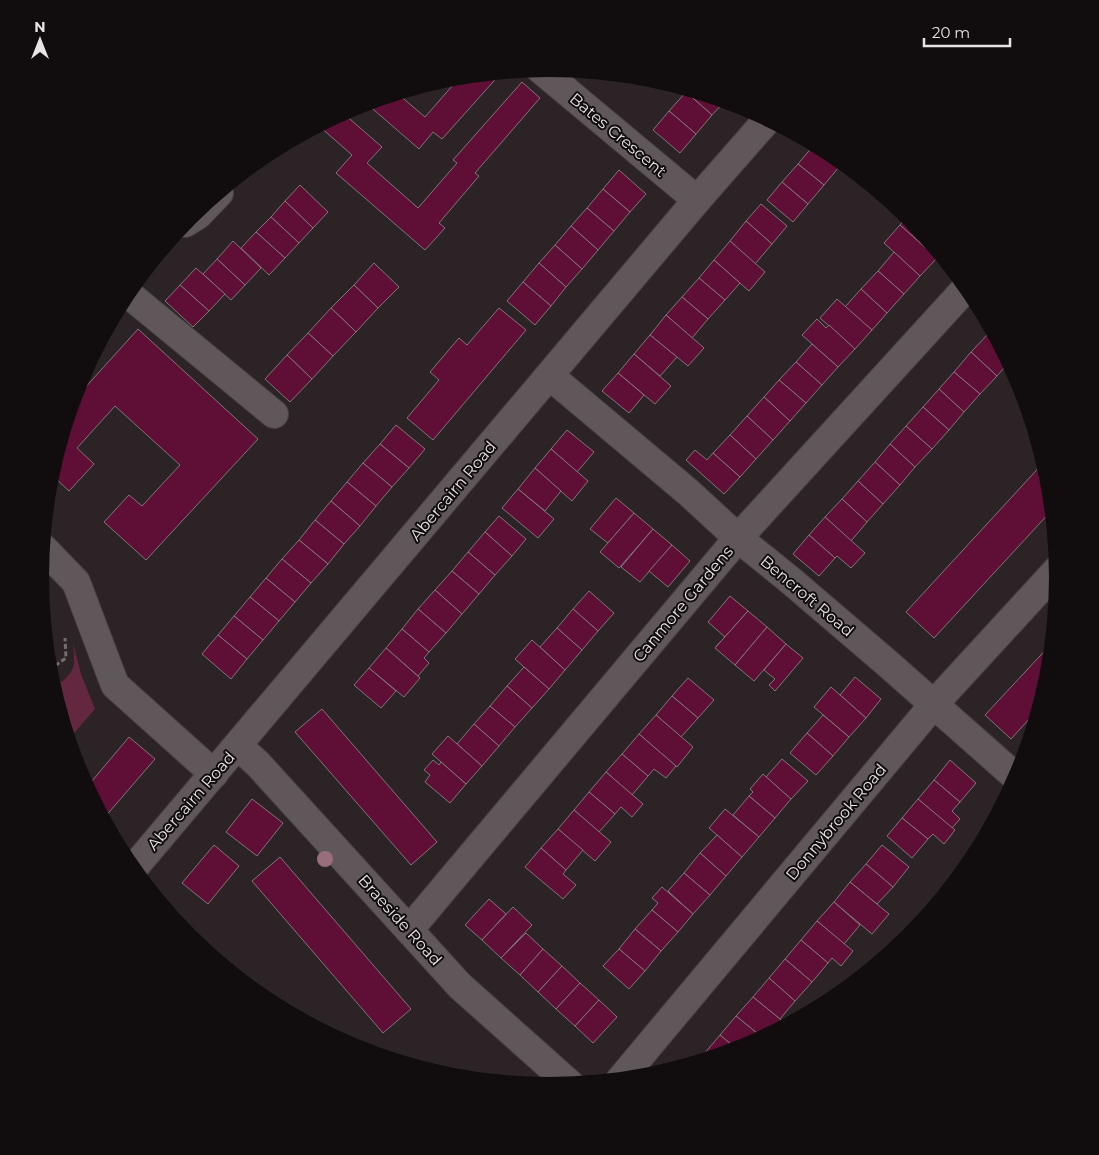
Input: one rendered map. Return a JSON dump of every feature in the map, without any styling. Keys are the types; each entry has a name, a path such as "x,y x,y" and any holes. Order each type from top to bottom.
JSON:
{"street":[{"name":"Bates Crescent","path":"550,77 697,200"},
{"name":"Abercairn Road","path":"138,863 697,200 763,125"},
{"name":"Canmore Gardens","path":"409,930 738,538 962,293"},
{"path":"133,298 274,414"},
{"name":"Bencroft Road","path":"550,376 688,492 738,538 790,580 1011,772"},
{"path":"50,555 76,582 115,685 214,774"},
{"name":"Donnybrook Road","path":"627,1072 934,704 1050,577"},
{"name":"Braeside Road","path":"238,746 258,764 460,986 563,1078"}],"path":[{"path":"56,665 66,658 65,633"}],"shaded area":[{"path":"73,643 81,674 95,709 74,734 59,680 62,682 71,672 74,660"}],"building":[{"path":"495,80 442,139 433,132 419,149 373,109 404,99 425,117 452,86"},
{"path":"522,82 540,98 475,173 479,176 439,223 445,228 425,250 336,173 352,155 324,130 350,119 382,147 367,163 418,208 457,163 453,160"},
{"path":"683,95 693,98 712,115 696,134 669,111"},
{"path":"693,98 720,107 712,115"},
{"path":"669,111 696,134 680,153 653,130"},
{"path":"810,150 838,168 824,185 798,164"},
{"path":"798,164 824,185 808,204 782,182"},
{"path":"619,170 646,194 630,212 603,189"},
{"path":"782,182 808,204 793,222 767,200"},
{"path":"300,185 328,212 313,228 285,201"},
{"path":"603,189 630,212 614,231 587,208"},
{"path":"285,201 313,228 299,243 271,217"},
{"path":"761,204 787,226 772,244 746,221"},
{"path":"587,208 614,231 598,250 571,226"},
{"path":"271,217 299,243 285,258 256,232"},
{"path":"746,221 772,244 755,264 730,241"},
{"path":"903,222 929,251 900,225"},
{"path":"900,225 936,259 920,276 884,243"},
{"path":"571,226 598,250 582,269 555,245"},
{"path":"256,232 285,258 269,275 241,248"},
{"path":"233,241 261,268 245,285 217,259"},
{"path":"730,241 765,272 749,291 714,260"},
{"path":"555,245 582,269 566,287 539,263"},
{"path":"894,252 920,276 904,294 878,271"},
{"path":"217,259 245,285 231,300 203,274"},
{"path":"714,260 740,283 725,300 699,278"},
{"path":"374,263 399,287 378,308 354,285"},
{"path":"539,263 566,287 551,306 523,282"},
{"path":"196,268 225,294 209,311 180,285"},
{"path":"878,271 904,294 887,313 861,289"},
{"path":"699,278 725,300 708,319 682,297"},
{"path":"523,282 551,306 535,325 507,301"},
{"path":"180,285 209,311 193,327 165,301"},
{"path":"354,285 378,308 356,332 331,308"},
{"path":"861,289 887,313 872,330 845,307"},
{"path":"682,297 708,319 692,338 666,315"},
{"path":"837,299 872,330 855,349 820,318"},
{"path":"331,308 356,332 333,356 308,333"},
{"path":"499,308 526,330 433,440 407,418 439,380 430,372 459,338 467,345"},
{"path":"666,315 704,348 688,366 650,335"},
{"path":"817,319 826,328 829,325 855,349 838,367 802,335"},
{"path":"138,329 258,439 146,560 104,522 129,495 142,506 180,465 115,406 77,448 94,464 69,491 58,480 75,417 87,385"},
{"path":"308,333 333,356 312,379 287,355"},
{"path":"650,335 677,357 660,376 634,354"},
{"path":"987,335 1004,368 997,376 971,352"},
{"path":"812,344 838,367 822,385 796,362"},
{"path":"971,352 997,376 980,394 954,372"},
{"path":"634,354 671,386 655,404 618,373"},
{"path":"287,355 312,379 290,402 265,379"},
{"path":"796,362 822,385 806,403 779,380"},
{"path":"954,372 980,394 964,412 939,389"},
{"path":"618,373 644,395 629,413 602,391"},
{"path":"779,380 806,403 790,421 764,397"},
{"path":"939,389 964,412 949,430 923,407"},
{"path":"764,397 790,421 773,440 747,416"},
{"path":"923,407 949,430 932,449 906,426"},
{"path":"747,416 773,440 756,459 730,435"},
{"path":"396,425 425,449 409,468 380,444"},
{"path":"906,426 932,449 915,467 890,444"},
{"path":"567,430 594,452 577,472 551,449"},
{"path":"730,435 756,459 740,477 713,453"},
{"path":"380,444 409,468 392,487 363,463"},
{"path":"890,444 915,467 900,485 875,462"},
{"path":"551,449 588,481 572,501 535,468"},
{"path":"695,450 707,460 713,453 740,477 724,494 686,460"},
{"path":"875,462 900,485 883,504 858,481"},
{"path":"363,463 392,487 376,506 347,482"},
{"path":"535,468 561,491 545,511 518,489"},
{"path":"1038,468 1046,516 934,638 906,612"},
{"path":"858,481 883,504 867,522 842,499"},
{"path":"347,482 376,506 360,526 331,501"},
{"path":"518,489 554,519 538,538 502,508"},
{"path":"616,498 634,513 608,543 590,529"},
{"path":"842,499 867,522 851,541 825,517"},
{"path":"331,501 360,526 344,544 315,520"},
{"path":"634,513 653,529 619,568 600,552"},
{"path":"499,516 526,539 512,556 485,532"},
{"path":"825,517 865,553 851,568 837,556 835,558 809,535"},
{"path":"315,520 344,544 328,564 299,540"},
{"path":"653,529 672,545 640,582 621,567"},
{"path":"485,532 512,556 495,575 468,552"},
{"path":"809,535 835,558 819,576 793,554"},
{"path":"299,540 328,564 311,583 282,559"},
{"path":"672,545 690,561 668,587 649,571"},
{"path":"468,552 495,575 479,594 452,571"},
{"path":"282,559 311,583 295,602 266,578"},
{"path":"452,571 479,594 462,614 435,590"},
{"path":"266,578 295,602 279,621 250,597"},
{"path":"435,590 462,614 446,633 418,609"},
{"path":"589,591 614,613 598,631 573,609"},
{"path":"730,596 748,611 725,637 708,622"},
{"path":"250,597 279,621 263,640 234,616"},
{"path":"418,609 446,633 429,652 402,629"},
{"path":"573,609 598,631 582,650 557,628"},
{"path":"748,611 767,627 735,665 715,648"},
{"path":"234,616 263,640 247,659 218,635"},
{"path":"767,627 786,644 754,681 735,665"},
{"path":"557,628 582,650 565,670 540,647"},
{"path":"402,629 429,652 424,658 429,663 418,676 386,648"},
{"path":"218,635 247,659 231,679 202,654"},
{"path":"532,640 565,670 549,689 515,659"},
{"path":"786,644 803,658 775,691 769,685 775,679 764,670"},
{"path":"386,648 420,678 404,697 369,668"},
{"path":"1045,651 1041,675 1030,718 1011,739 985,715"},
{"path":"524,667 549,689 532,708 507,686"},
{"path":"369,668 396,691 381,708 354,685"},
{"path":"855,677 881,699 866,718 840,695"},
{"path":"688,678 714,700 698,718 672,696"},
{"path":"507,686 532,708 515,727 490,706"},
{"path":"831,687 866,718 849,737 814,707"},
{"path":"672,696 698,718 681,737 656,715"},
{"path":"490,706 515,727 499,746 474,724"},
{"path":"322,709 437,842 411,865 295,732"},
{"path":"656,715 693,747 677,767 639,734"},
{"path":"823,715 849,737 833,756 807,733"},
{"path":"474,724 499,746 482,766 457,744"},
{"path":"807,733 833,756 816,775 790,753"},
{"path":"639,734 676,766 666,778 654,769 648,776 622,754"},
{"path":"448,736 482,766 466,784 432,754"},
{"path":"129,737 155,759 108,813 92,781"},
{"path":"622,754 648,776 632,795 606,772"},
{"path":"782,759 808,781 791,799 766,777"},
{"path":"433,760 439,765 441,762 466,784 450,803 425,782 430,775 424,770"},
{"path":"950,760 976,783 960,802 934,780"},
{"path":"606,772 643,804 632,817 621,807 615,814 589,792"},
{"path":"763,774 791,799 775,818 749,796 753,792 750,789"},
{"path":"934,780 960,802 952,811 960,819 952,828 918,799"},
{"path":"589,792 615,814 599,832 574,810"},
{"path":"749,796 775,818 759,837 733,815"},
{"path":"252,799 283,823 257,856 226,832"},
{"path":"918,799 955,830 944,844 933,834 928,839 902,818"},
{"path":"725,809 759,837 742,857 709,828"},
{"path":"574,810 611,842 595,861 558,829"},
{"path":"902,818 928,839 912,858 887,836"},
{"path":"558,829 583,850 566,870 541,848"},
{"path":"717,835 742,857 726,876 700,853"},
{"path":"214,845 239,866 208,904 182,883"},
{"path":"882,845 909,867 893,887 866,864"},
{"path":"541,848 566,870 563,874 576,885 563,899 525,867"},
{"path":"700,853 726,876 710,895 684,873"},
{"path":"280,857 411,1009 383,1033 252,881"},
{"path":"866,864 893,887 877,904 850,882"},
{"path":"684,873 710,895 693,914 668,891"},
{"path":"850,882 889,914 872,934 834,902"},
{"path":"662,887 693,914 678,932 652,910 658,903 652,898"},
{"path":"489,899 506,914 482,940 465,925"},
{"path":"834,902 860,925 844,944 817,921"},
{"path":"513,907 532,925 501,958 482,940"},
{"path":"652,910 678,932 661,951 635,929"},
{"path":"817,921 853,951 841,966 832,958 828,963 801,940"},
{"path":"635,929 661,951 645,971 619,949"},
{"path":"526,933 543,949 520,975 501,958"},
{"path":"801,940 828,963 812,982 785,959"},
{"path":"543,949 562,966 538,992 520,975"},
{"path":"619,949 645,971 629,989 603,966"},
{"path":"785,959 812,982 795,1001 769,978"},
{"path":"562,966 580,983 556,1009 538,992"},
{"path":"769,978 795,1001 780,1019 753,997"},
{"path":"580,983 599,1000 575,1026 556,1009"},
{"path":"753,997 782,1021 757,1033 736,1016"},
{"path":"599,1000 617,1017 593,1043 575,1026"},
{"path":"736,1016 757,1033 731,1044 720,1035"},
{"path":"720,1035 731,1044 710,1052 704,1054"}]}
